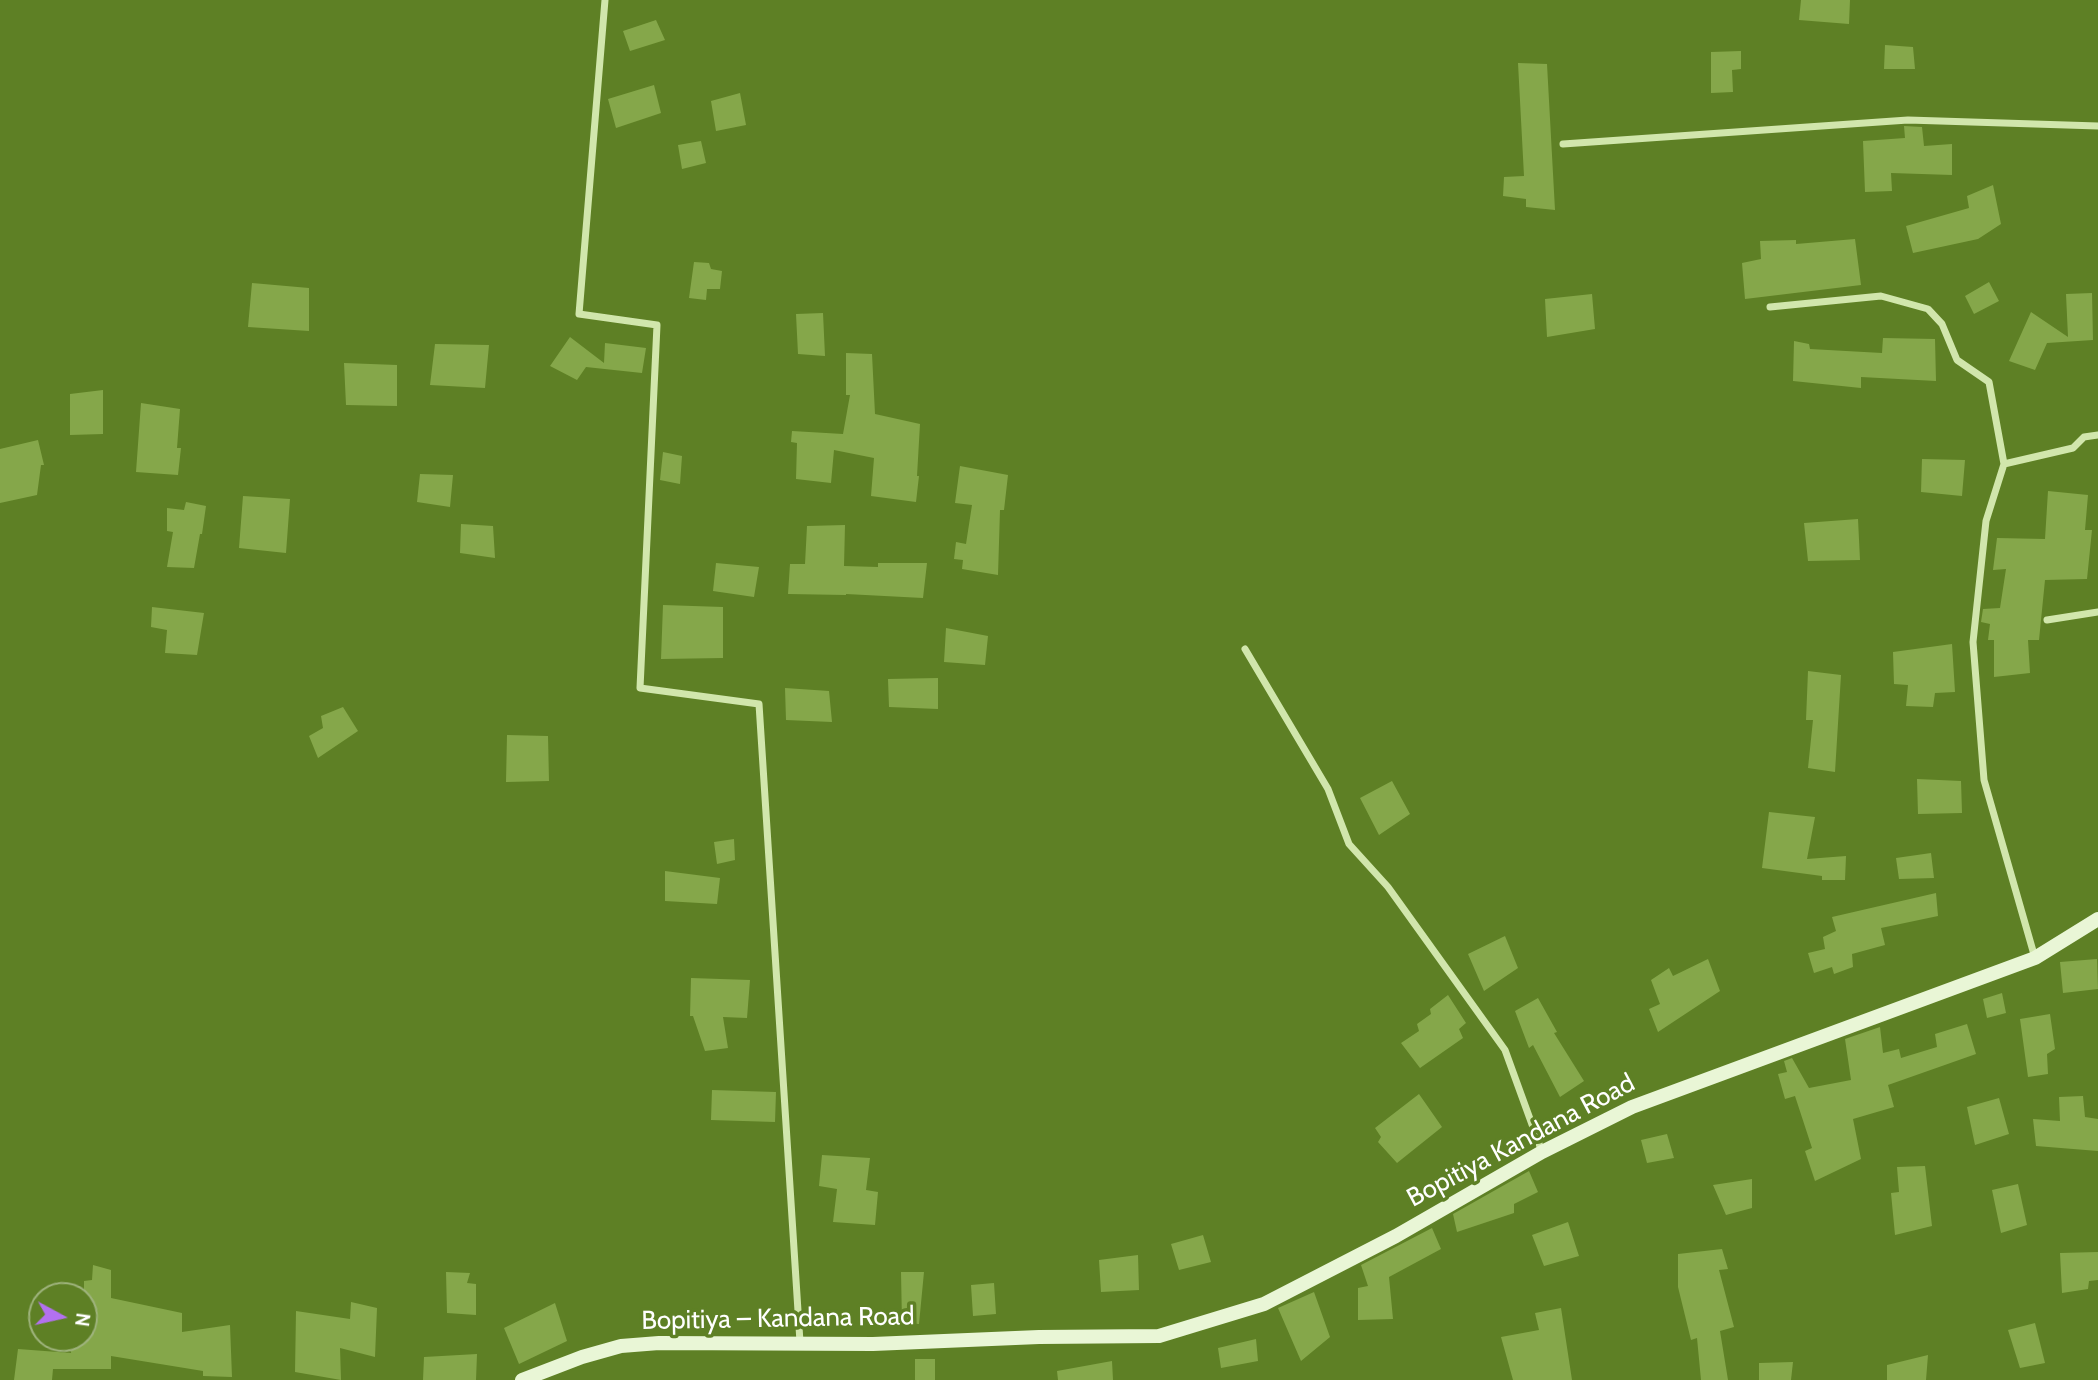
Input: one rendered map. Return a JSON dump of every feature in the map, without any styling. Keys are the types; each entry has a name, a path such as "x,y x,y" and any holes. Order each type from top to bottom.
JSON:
{"main road":[{"name":"Bopitiya Kandana Road","path":"1039,1337 1158,1336 1264,1304 1396,1236 1542,1152 1632,1107 2035,958 2098,919"},
{"name":"Bopitiya – Kandana Road","path":"522,1380 582,1357 621,1346 659,1343 873,1343 1039,1337"}],"street":[{"path":"605,0 579,314 657,325 640,688 759,704 800,1342"},
{"path":"1563,144 1908,120 2098,126"},
{"path":"1770,307 1881,296 1927,309 1942,324 1957,360 1989,382 2004,464 1986,521 1973,642 1984,780 2035,958"},
{"path":"2004,464 2073,448 2084,437 2098,435"},
{"path":"2047,620 2098,612"},
{"path":"1245,649 1328,789 1349,844 1388,887 1505,1050 1542,1152"}],"building":[{"path":"1801,0 1850,0 1849,24 1799,20"},
{"path":"656,20 665,40 630,51 623,31"},
{"path":"1885,45 1913,47 1915,69 1884,69"},
{"path":"1741,51 1741,69 1732,70 1733,92 1711,93 1711,52"},
{"path":"1518,63 1547,64 1555,210 1526,207 1526,199 1503,196 1504,177 1524,176"},
{"path":"654,85 661,113 616,128 608,99"},
{"path":"740,93 746,125 716,131 711,101"},
{"path":"1904,126 1922,127 1924,146 1952,144 1952,175 1891,173 1892,191 1865,192 1863,141 1905,138"},
{"path":"701,141 706,163 682,169 678,145"},
{"path":"1993,185 2001,224 1978,239 1913,253 1906,226 1969,208 1967,196"},
{"path":"1855,239 1861,285 1745,299 1742,263 1761,259 1760,241 1796,240 1796,244"},
{"path":"694,262 709,263 711,269 722,271 720,289 707,289 706,300 689,298"},
{"path":"1989,282 1999,301 1974,314 1965,296"},
{"path":"252,283 309,288 309,331 248,327"},
{"path":"2092,293 2093,340 2047,343 2035,370 2009,361 2031,312 2068,337 2066,294"},
{"path":"1592,294 1595,329 1547,337 1545,299"},
{"path":"823,313 825,356 798,354 796,314"},
{"path":"570,337 604,363 605,343 646,348 642,373 586,367 577,380 550,366"},
{"path":"1883,338 1935,339 1936,381 1861,377 1861,388 1793,381 1794,341 1809,344 1810,349 1882,353"},
{"path":"435,344 489,345 485,388 430,385"},
{"path":"846,353 872,354 875,414 920,424 916,502 871,496 874,458 834,450 831,483 796,479 797,443 791,442 792,431 843,434 850,395 846,395"},
{"path":"344,363 397,365 397,406 346,405"},
{"path":"103,390 103,434 70,435 70,394"},
{"path":"141,403 180,409 177,448 181,448 178,475 136,472"},
{"path":"38,440 44,465 41,465 37,495 0,503 0,449"},
{"path":"663,452 682,456 680,484 660,480"},
{"path":"1922,459 1965,460 1962,496 1921,492"},
{"path":"960,466 1008,475 1004,510 1000,510 998,575 962,569 963,560 954,559 956,542 966,544 972,505 955,503"},
{"path":"420,474 453,475 450,507 417,502"},
{"path":"2048,491 2088,495 2085,530 2092,530 2087,579 2045,580 2039,640 2028,640 2030,673 1994,677 1994,640 1988,640 1990,624 1981,622 1983,609 2000,608 2006,569 1993,570 1997,538 2045,539"},
{"path":"243,496 290,499 286,553 239,548"},
{"path":"186,502 206,506 194,568 167,567 173,532 167,531 167,508 184,510"},
{"path":"1858,519 1860,560 1808,561 1804,523"},
{"path":"461,524 493,526 495,558 460,553"},
{"path":"845,525 844,566 878,567 878,563 927,563 923,598 788,594 790,564 805,564 807,526"},
{"path":"716,563 759,567 754,597 713,591"},
{"path":"663,605 723,607 723,658 661,659"},
{"path":"152,607 204,613 197,655 165,653 167,630 151,627"},
{"path":"946,628 988,636 985,665 944,662"},
{"path":"1952,644 1955,692 1935,693 1933,707 1906,706 1908,685 1894,684 1893,652"},
{"path":"1808,671 1841,675 1835,772 1808,768 1813,720 1806,720"},
{"path":"938,678 938,709 889,707 888,679"},
{"path":"785,688 829,691 832,722 786,720"},
{"path":"343,707 358,731 318,758 309,736 323,728 321,716"},
{"path":"507,735 548,736 549,781 506,782"},
{"path":"1917,779 1961,781 1962,813 1918,814"},
{"path":"1392,781 1410,814 1379,835 1360,798"},
{"path":"1769,812 1815,817 1807,859 1846,856 1845,880 1822,880 1822,876 1762,868"},
{"path":"734,839 735,860 717,864 714,842"},
{"path":"1931,853 1934,878 1899,879 1896,858"},
{"path":"665,871 720,878 717,904 665,901"},
{"path":"1936,893 1938,916 1881,928 1885,945 1852,954 1853,967 1834,974 1832,967 1814,973 1808,953 1825,949 1823,937 1836,931 1832,917"},
{"path":"1505,936 1518,968 1484,991 1468,954"},
{"path":"1708,959 1720,991 1658,1032 1649,1009 1660,1004 1651,980 1669,968 1673,976"},
{"path":"2097,959 2098,989 2063,993 2060,962"},
{"path":"691,978 750,980 747,1018 723,1017 728,1048 705,1051 693,1016 690,1016"},
{"path":"2002,993 2006,1013 1987,1018 1983,999"},
{"path":"1448,995 1466,1023 1459,1029 1463,1038 1420,1068 1401,1043 1419,1031 1417,1024 1431,1014 1430,1009"},
{"path":"1538,998 1557,1032 1554,1033 1584,1081 1560,1097 1533,1045 1529,1048 1515,1011"},
{"path":"2050,1014 2055,1049 2047,1054 2048,1074 2028,1077 2020,1019"},
{"path":"1967,1024 1976,1054 1888,1085 1894,1107 1853,1119 1861,1159 1815,1181 1805,1151 1812,1148 1795,1096 1785,1099 1778,1074 1787,1072 1784,1061 1792,1058 1809,1088 1851,1080 1845,1039 1880,1027 1883,1053 1899,1049 1901,1058 1937,1047 1935,1034"},
{"path":"712,1090 776,1092 775,1122 711,1120"},
{"path":"1419,1094 1442,1127 1397,1163 1378,1142 1381,1137 1375,1128"},
{"path":"2083,1096 2085,1117 2098,1119 2098,1151 2036,1146 2033,1119 2060,1121 2059,1097"},
{"path":"1999,1098 2009,1134 1975,1145 1967,1107"},
{"path":"1667,1134 1674,1158 1647,1163 1641,1140"},
{"path":"822,1155 870,1158 866,1190 878,1192 875,1225 833,1222 837,1189 819,1186"},
{"path":"1925,1166 1932,1226 1895,1235 1891,1193 1899,1192 1897,1167"},
{"path":"1529,1171 1538,1192 1514,1204 1514,1213 1457,1232 1453,1214"},
{"path":"1752,1179 1752,1208 1726,1215 1713,1185"},
{"path":"2018,1184 2027,1225 2001,1233 1992,1190"},
{"path":"1568,1222 1579,1256 1544,1266 1532,1235"},
{"path":"1432,1228 1441,1249 1389,1277 1393,1319 1358,1320 1358,1288 1368,1286 1361,1265"},
{"path":"1203,1235 1211,1262 1179,1270 1171,1244"},
{"path":"1722,1249 1728,1269 1719,1270 1734,1327 1720,1331 1728,1380 1701,1380 1697,1338 1691,1340 1678,1287 1678,1254"},
{"path":"2098,1252 2098,1280 2089,1281 2088,1289 2062,1293 2060,1253"},
{"path":"1138,1255 1139,1290 1101,1292 1099,1260"},
{"path":"93,1265 111,1270 111,1298 182,1313 182,1332 230,1325 232,1377 203,1376 203,1371 111,1356 111,1369 53,1369 52,1380 14,1380 18,1349 28,1350 28,1352 98,1352 98,1282 84,1282 92,1280"},
{"path":"446,1272 470,1273 467,1283 476,1284 476,1315 447,1313"},
{"path":"901,1272 924,1272 919,1324 902,1323"},
{"path":"994,1283 996,1314 973,1316 971,1285"},
{"path":"1314,1292 1330,1337 1301,1361 1278,1308"},
{"path":"351,1302 377,1308 375,1357 340,1348 341,1380 295,1372 296,1311 350,1319"},
{"path":"555,1303 567,1341 519,1364 504,1328"},
{"path":"1561,1308 1572,1380 1513,1380 1501,1337 1539,1330 1535,1313"},
{"path":"2035,1323 2045,1363 2020,1368 2008,1330"},
{"path":"1256,1339 1258,1361 1221,1368 1218,1348"},
{"path":"477,1354 476,1380 423,1380 424,1357"},
{"path":"1928,1355 1926,1380 1887,1380 1887,1365"},
{"path":"915,1359 935,1359 935,1380 915,1380"},
{"path":"1112,1361 1113,1380 1058,1380 1057,1371"},
{"path":"1793,1362 1791,1380 1759,1380 1759,1363"}]}
